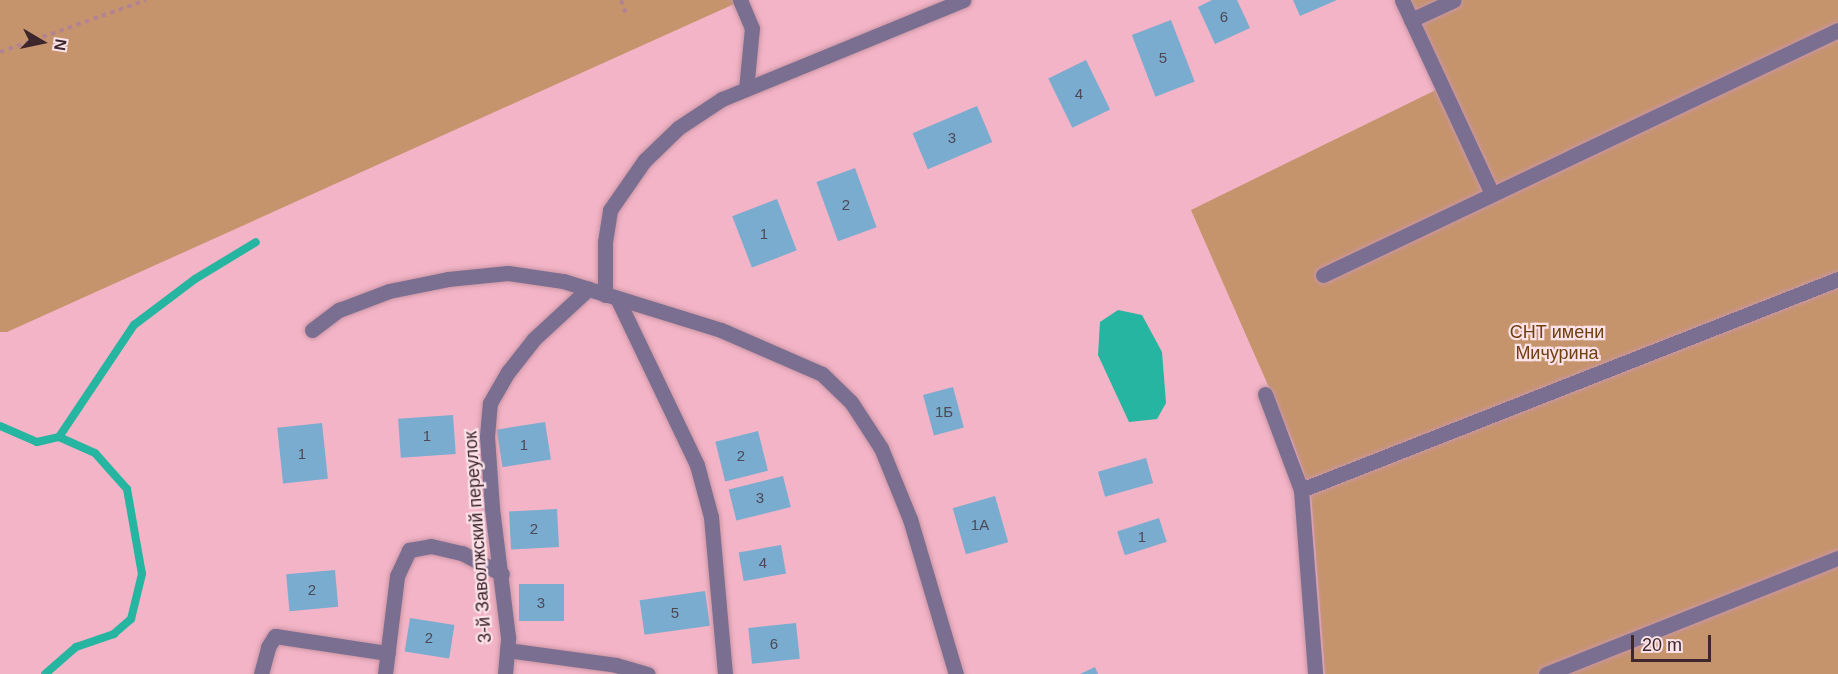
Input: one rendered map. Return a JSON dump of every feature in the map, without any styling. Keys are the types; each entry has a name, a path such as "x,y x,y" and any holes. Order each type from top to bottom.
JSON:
{"street":[{"path":"740,0 752,28 746,89"},
{"path":"724,674 711,517 697,465 611,296 605,242 610,210 625,185 678,128 722,99 963,0"},
{"path":"1402,0 1492,195"},
{"path":"1411,20 1454,0"},
{"path":"1323,275 1838,30"},
{"path":"312,330 339,310 389,291 448,279 508,273 588,289 721,330 822,374 850,402 881,448 910,519 956,674"},
{"path":"1301,490 1838,279"},
{"name":"3-й Заволжский переулок","path":"505,674 507,650 502,574 488,448 490,403 508,372 534,339 588,289"},
{"path":"1265,394 1301,490 1315,674"},
{"path":"385,674 397,576 409,550 431,546 462,552 502,574"},
{"path":"1546,674 1838,558"},
{"path":"261,674 268,647 275,636 388,653"},
{"path":"507,650 616,665 648,674"}],"path":[{"path":"0,52 137,1 146,0"},
{"path":"621,0 627,14"}],"green space":[{"path":"0,0 743,0 7,332 0,332"},
{"name":"СНТ имени Мичурина","path":"1409,0 1838,0 1838,674 1325,674 1311,494 1293,442 1191,210 1448,84"}],"shaded area":[{"path":"1118,310 1142,315 1162,352 1166,403 1157,419 1129,422 1098,355 1100,322"}],"building":[{"path":"1212,0 1237,0 1250,28 1215,44 1198,7"},
{"path":"1293,0 1337,0 1300,16"},
{"path":"1171,20 1195,82 1155,97 1132,35"},
{"path":"1086,60 1110,109 1072,128 1048,78"},
{"path":"977,106 992,142 928,169 913,133"},
{"path":"855,168 877,227 838,241 816,182"},
{"path":"777,199 797,250 752,268 732,216"},
{"path":"953,387 964,428 934,436 923,395"},
{"path":"453,415 456,454 401,458 398,419"},
{"path":"545,422 551,460 503,467 497,430"},
{"path":"322,423 328,479 283,483 277,428"},
{"path":"758,431 768,471 725,481 715,442"},
{"path":"1146,458 1153,483 1105,497 1098,472"},
{"path":"783,476 791,507 736,521 729,490"},
{"path":"995,496 1008,542 966,554 953,508"},
{"path":"557,509 559,547 511,549 509,512"},
{"path":"1159,518 1167,542 1125,555 1117,532"},
{"path":"781,545 786,574 744,581 739,552"},
{"path":"335,570 338,607 289,611 286,574"},
{"path":"519,584 564,584 564,621 519,621"},
{"path":"705,591 710,626 645,635 640,600"},
{"path":"410,618 454,625 449,659 405,652"},
{"path":"796,623 800,659 752,664 748,628"},
{"path":"1095,667 1098,674 1080,674"}],"waterway":[{"path":"59,437 134,325 195,279 256,242"},
{"path":"0,426 37,442 59,437 95,453 127,489 142,574 131,619 114,634 76,647 45,674"}]}
